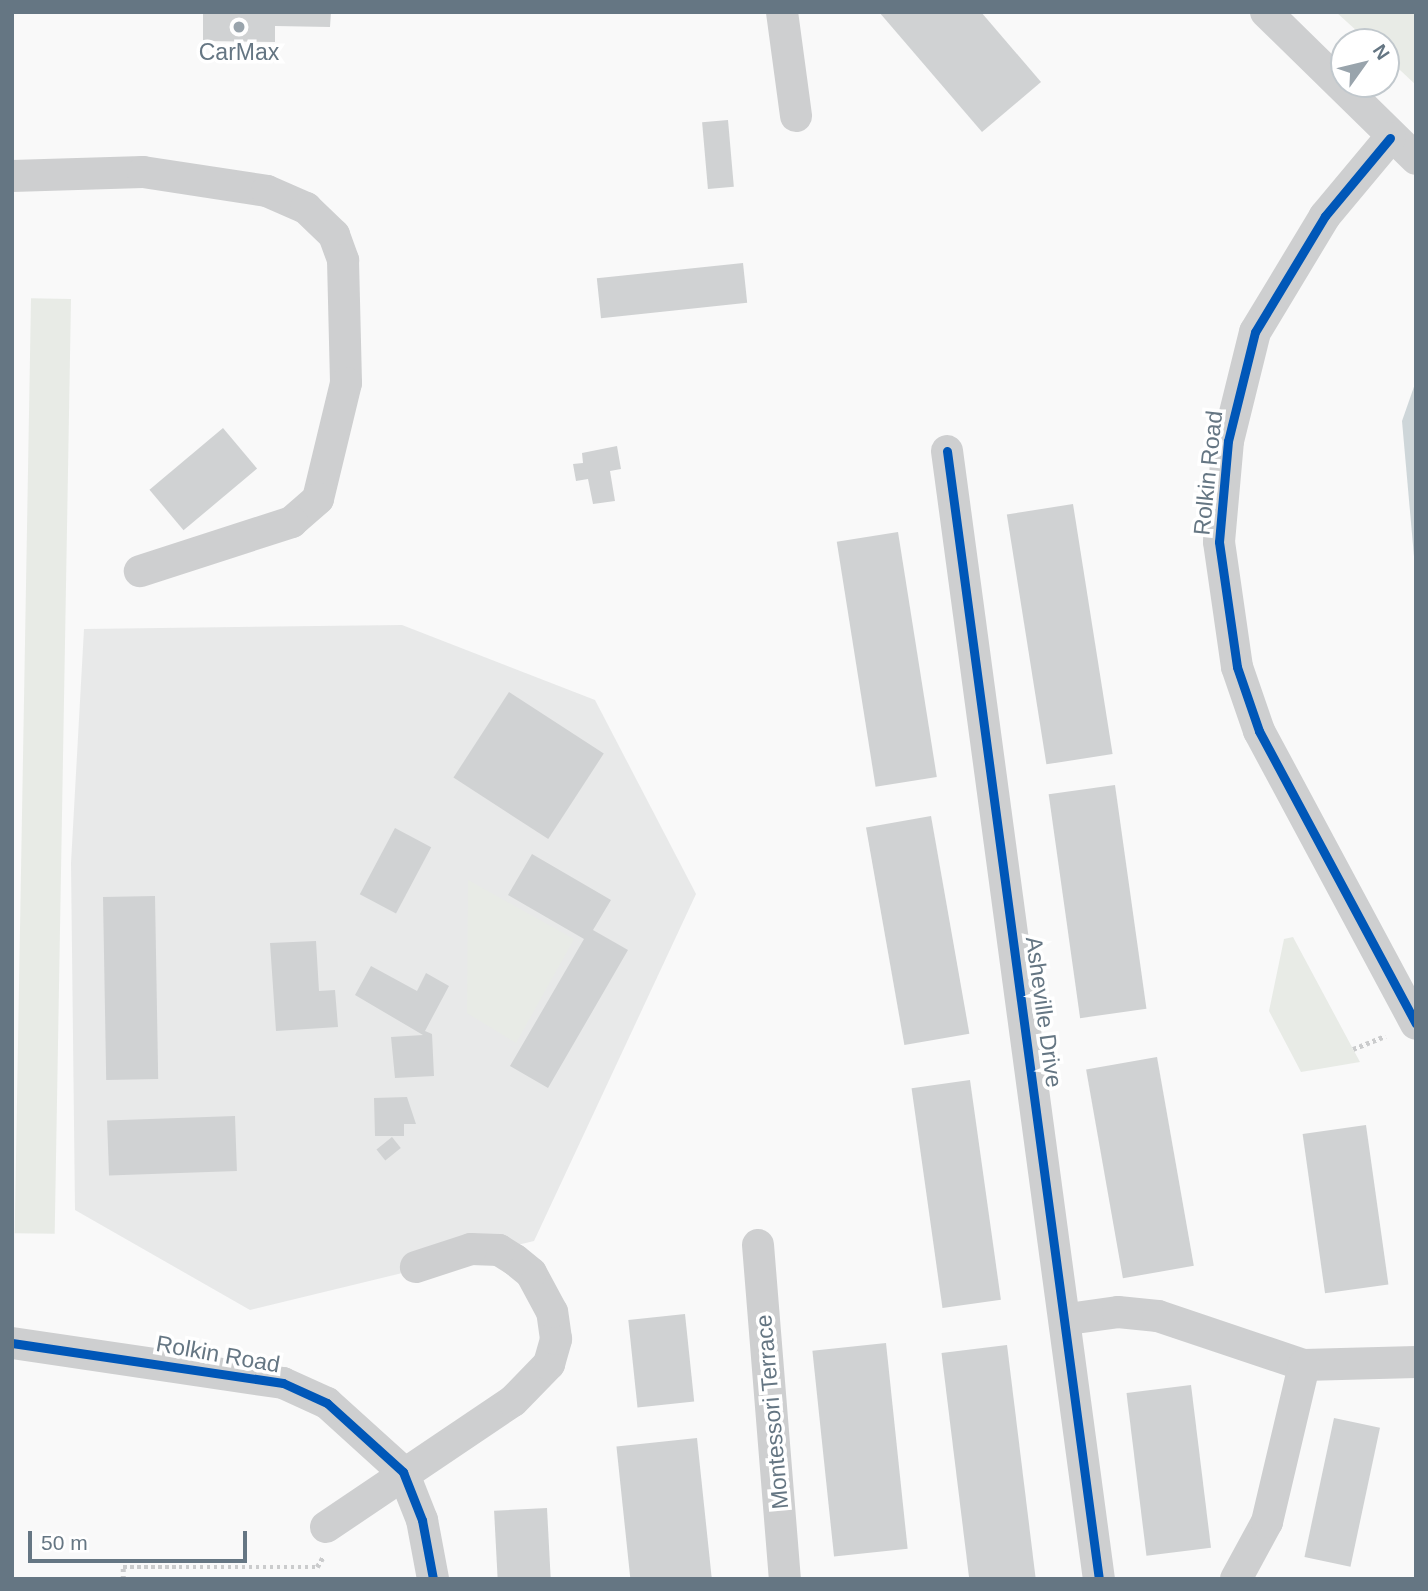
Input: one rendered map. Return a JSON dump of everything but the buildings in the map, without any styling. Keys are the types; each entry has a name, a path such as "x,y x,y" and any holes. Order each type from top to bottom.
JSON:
{"street":[{"path":"782,12 796,116"},
{"path":"1266,12 1390,138 1416,159"},
{"name":"Rolkin Road","path":"1390,138 1325,216 1255,332 1228,441 1219,542 1235,654 1259,731 1416,1024"},
{"path":"12,176 143,172 267,191 306,208 334,235 343,260 346,383 318,499 292,522 139,571"},
{"name":"Asheville Drive","path":"947,451 1068,1319 1099,1579"},
{"name":"Montessori Terrace","path":"758,1245 785,1579"},
{"path":"325,1542 403,1472 534,1384 550,1364 556,1339 552,1312 531,1273 499,1250 471,1249 416,1267"},
{"path":"1068,1319 1118,1312 1158,1316 1304,1365 1416,1362"},
{"name":"Rolkin Road","path":"12,1343 283,1383 327,1403 403,1472 422,1520 433,1579"},
{"path":"1236,1579 1267,1522 1304,1365"}],"path":[{"path":"1353,1049 1385,1036"},
{"path":"123,1579 123,1567 317,1567 325,1542"}],"shaded area":[{"path":"1336,12 1416,12 1416,85 1400,70 1400,28 1354,28"},
{"path":"31,298 71,299 55,1234 15,1233"},
{"path":"1416,381 1416,579 1402,421"},
{"path":"402,625 595,700 696,894 534,1241 250,1310 75,1210 71,863 84,629"},
{"path":"468,880 574,939 516,1043 467,1013"},
{"path":"1293,937 1360,1062 1301,1072 1269,1011 1284,939"}],"cycle path":[{"path":"1390,138 1325,216 1255,332 1228,441 1219,542 1237,667 1259,731 1416,1024"},
{"path":"947,451 1099,1579"},
{"path":"12,1343 283,1383 327,1403 403,1472 422,1520 433,1579"}],"place":[{"name":"CarMax","path":"239,27"}]}
